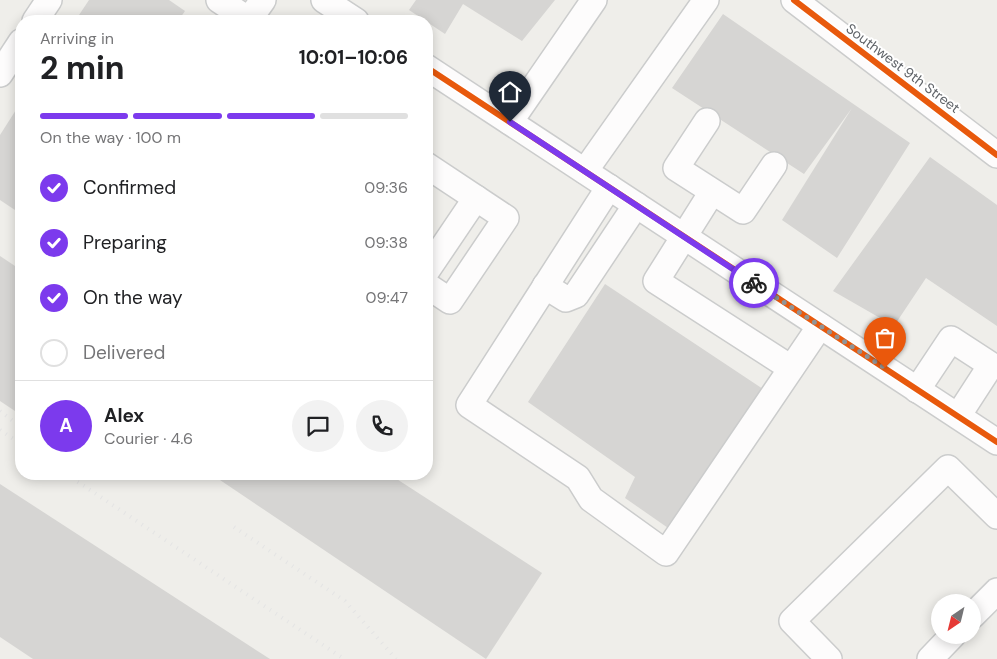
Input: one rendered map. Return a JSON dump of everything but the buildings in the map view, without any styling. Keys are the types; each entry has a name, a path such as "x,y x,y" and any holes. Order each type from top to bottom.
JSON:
{"street":[{"path":"39,15 49,0"},
{"path":"219,0 240,15"},
{"path":"252,15 262,0"},
{"path":"324,0 347,15"},
{"path":"510,122 594,0"},
{"path":"585,171 706,0"},
{"name":"Southwest 9th Street","path":"794,0 997,155"},
{"path":"0,74 15,51"},
{"path":"433,75 510,122 997,442"},
{"path":"707,121 676,168 712,192 743,211 774,165"},
{"path":"433,170 506,218 450,301 433,290"},
{"path":"608,187 469,405 578,478 591,499 666,553 820,326"},
{"path":"712,192 656,281 791,368"},
{"path":"433,262 476,198"},
{"path":"545,286 566,299 576,295 636,205"},
{"path":"917,390 951,339 991,366 958,416"},
{"path":"829,659 792,621 948,468 997,516"},
{"path":"981,607 997,591"},
{"path":"930,659 945,644"}],"railway":[{"path":"0,411 15,422"},
{"path":"0,430 15,440"},
{"path":"75,480 344,659"},
{"path":"234,527 345,601 396,659"}],"cycle path":[{"path":"794,0 997,155"},
{"path":"433,72 997,442"}],"way so far":[{"path":"754,283 885,368"}],"route":[{"path":"510,122 754,283"}]}
